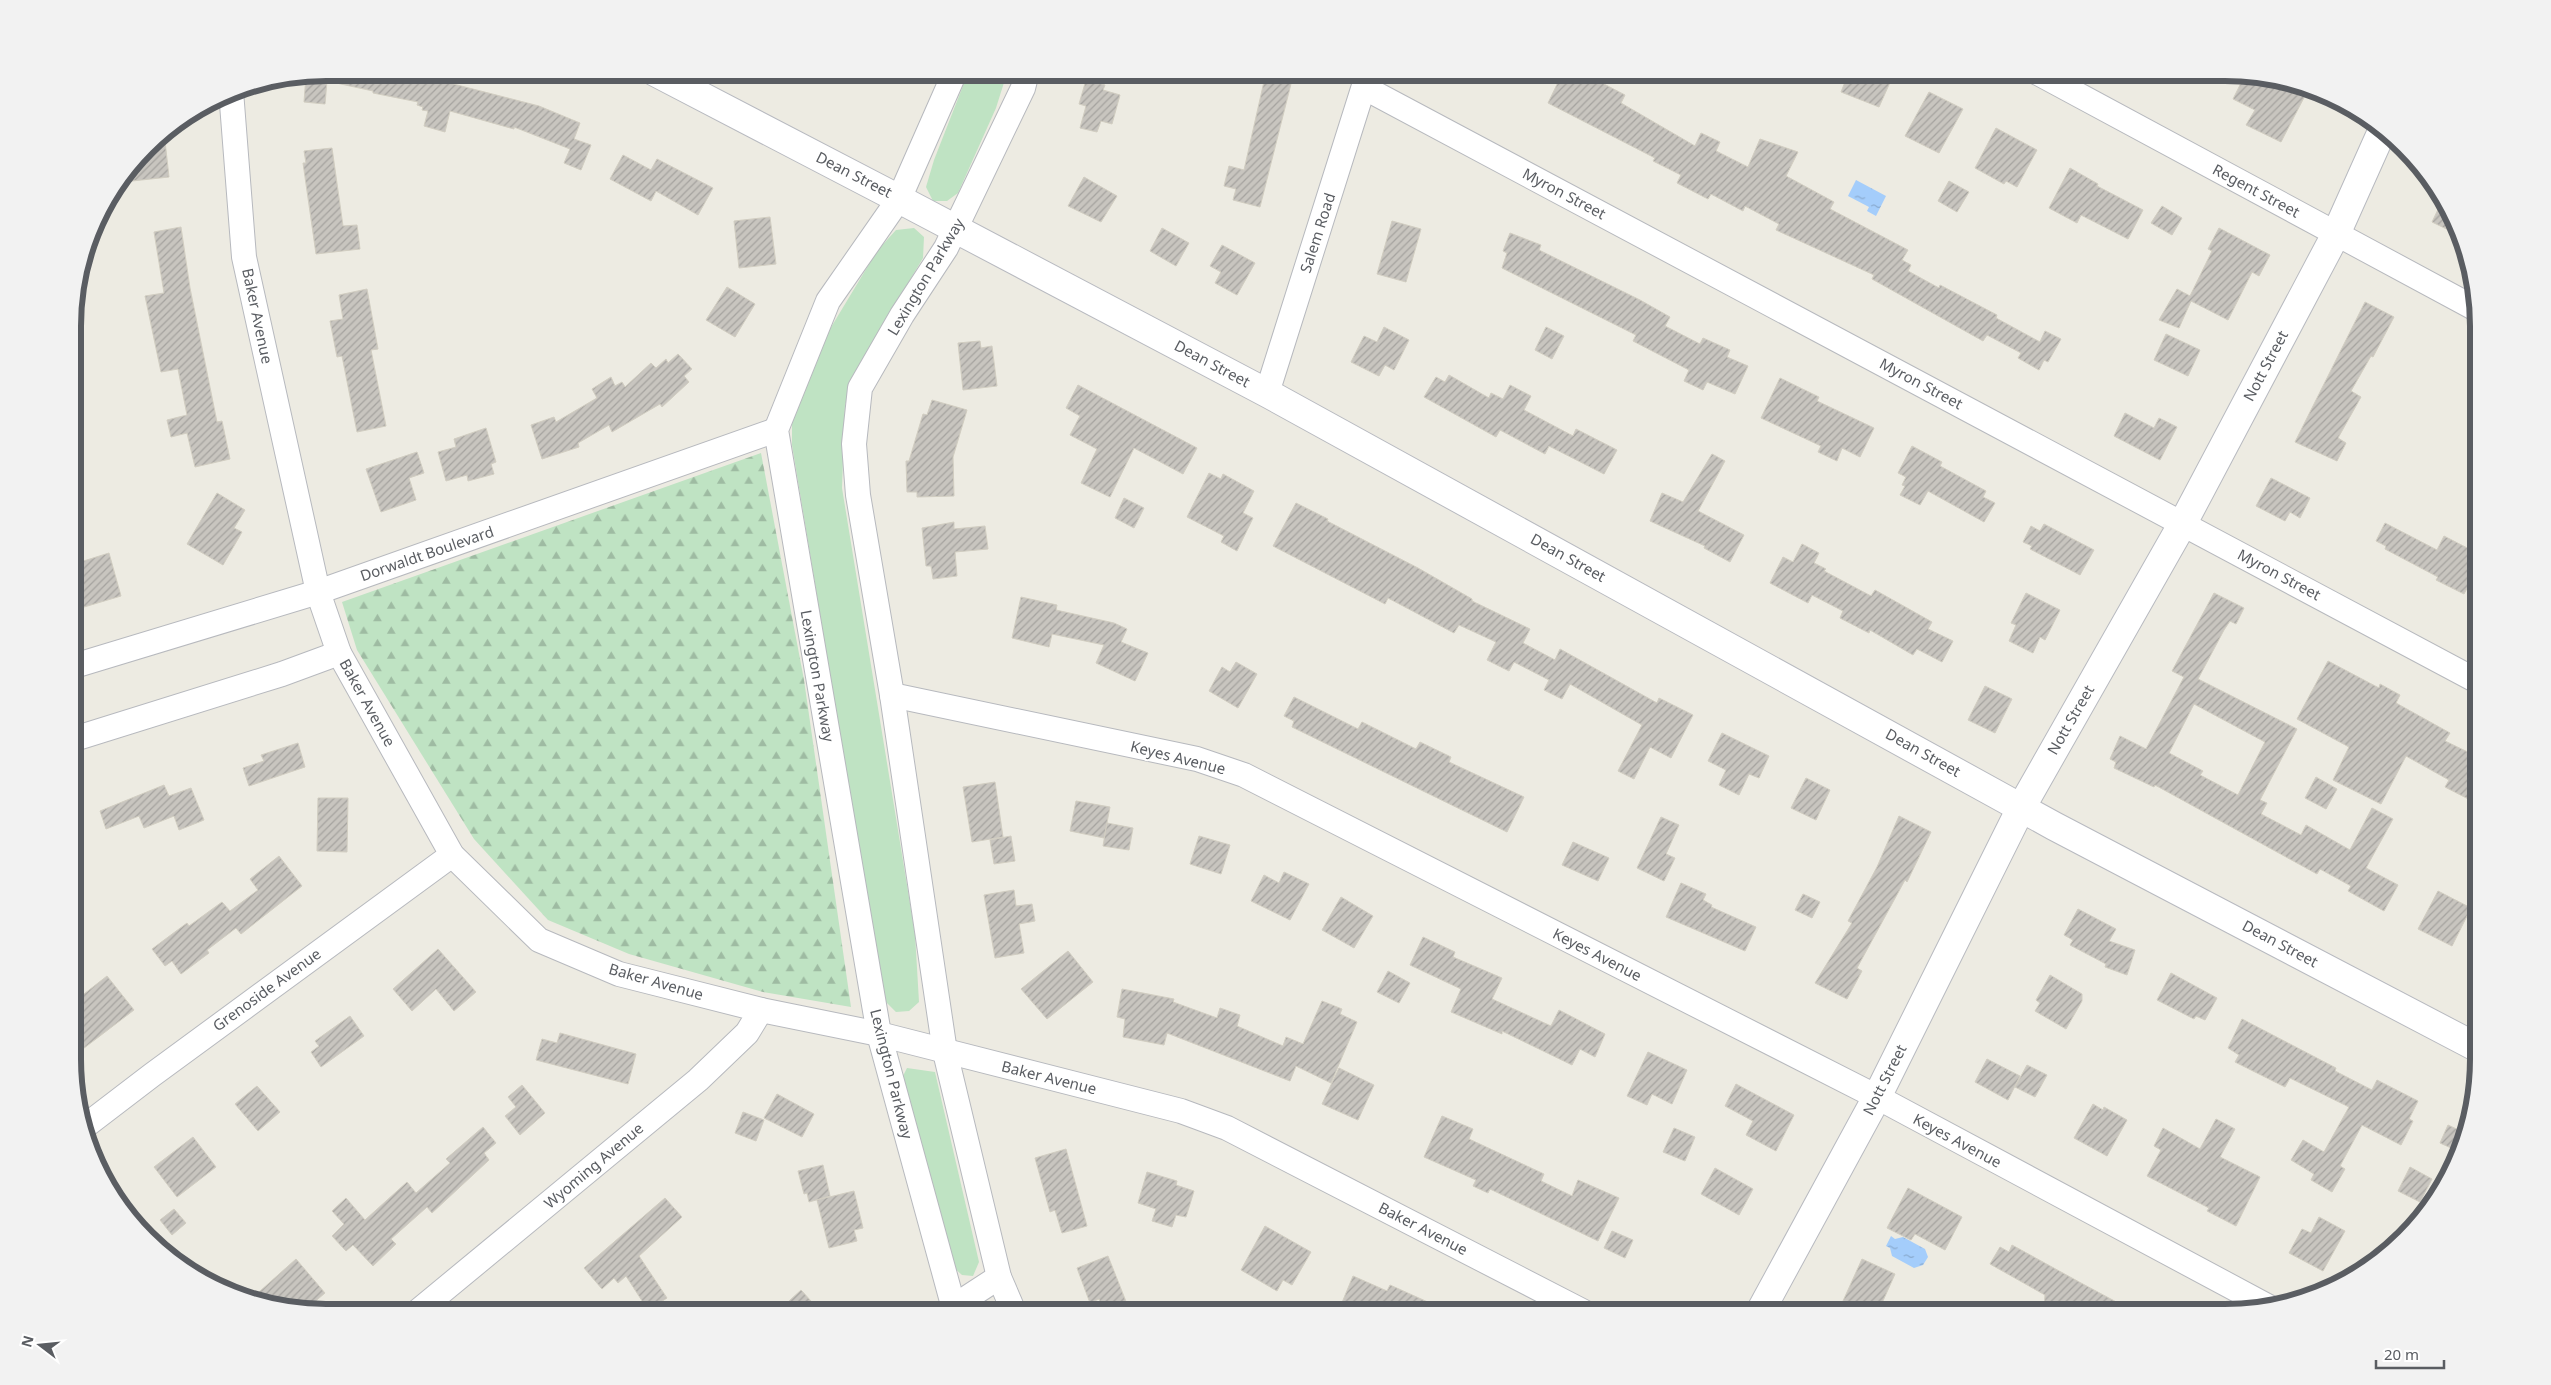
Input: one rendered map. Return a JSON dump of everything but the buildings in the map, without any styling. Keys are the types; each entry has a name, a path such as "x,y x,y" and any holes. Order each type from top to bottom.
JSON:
{"street":[{"name":"Dean Street","path":"672,81 900,198 1267,394 2021,808 2470,1044"},
{"path":"776,430 828,301 900,198 951,81"},
{"name":"Lexington Parkway","path":"1011,1304 999,1277 945,1052 892,695 858,495 854,444 860,388 957,229 1025,81"},
{"name":"Salem Road","path":"1267,394 1367,81"},
{"name":"Myron Street","path":"1369,81 2470,677"},
{"name":"Regent Street","path":"2053,81 2469,305"},
{"name":"Baker Avenue","path":"232,100 244,257 318,592 339,653 452,855 539,940 619,974 761,1010 879,1034 1181,1111 1227,1128 1568,1304"},
{"name":"Nott Street","path":"1764,1304 1877,1097 2021,808 2183,523 2336,234 2380,137"},
{"name":"Lexington Parkway","path":"776,430 879,1034 950,1304"},
{"name":"Dorwaldt Boulevard","path":"81,664 318,592 776,430"},
{"path":"81,737 282,674 312,661 339,653"},
{"name":"Keyes Avenue","path":"892,695 1197,759 1244,775 1877,1097 2258,1302"},
{"name":"Grenoside Avenue","path":"90,1123 452,855"},
{"name":"Wyoming Avenue","path":"427,1304 698,1080 747,1033 761,1010"},
{"path":"962,1304 999,1277"}],"green space":[{"path":"965,81 1004,81 996,108 958,193 947,201 933,201 926,187 934,160"},
{"path":"914,228 924,237 923,258 860,364 845,405 842,488 915,934 919,1002 909,1011 896,1012 884,1000 792,445 792,410 830,329 877,251 896,230"},
{"path":"761,453 804,680 851,1007 763,992 629,954 548,920 474,839 357,650 342,602"},
{"path":"907,1068 935,1072 979,1262 973,1276 962,1275 952,1266 902,1078"}],"water":[{"path":"1856,180 1886,196 1876,216 1867,211 1869,207 1848,196"},
{"path":"1891,1236 1895,1239 1903,1237 1925,1249 1928,1257 1923,1265 1914,1268 1892,1256 1890,1248 1886,1246"}]}
